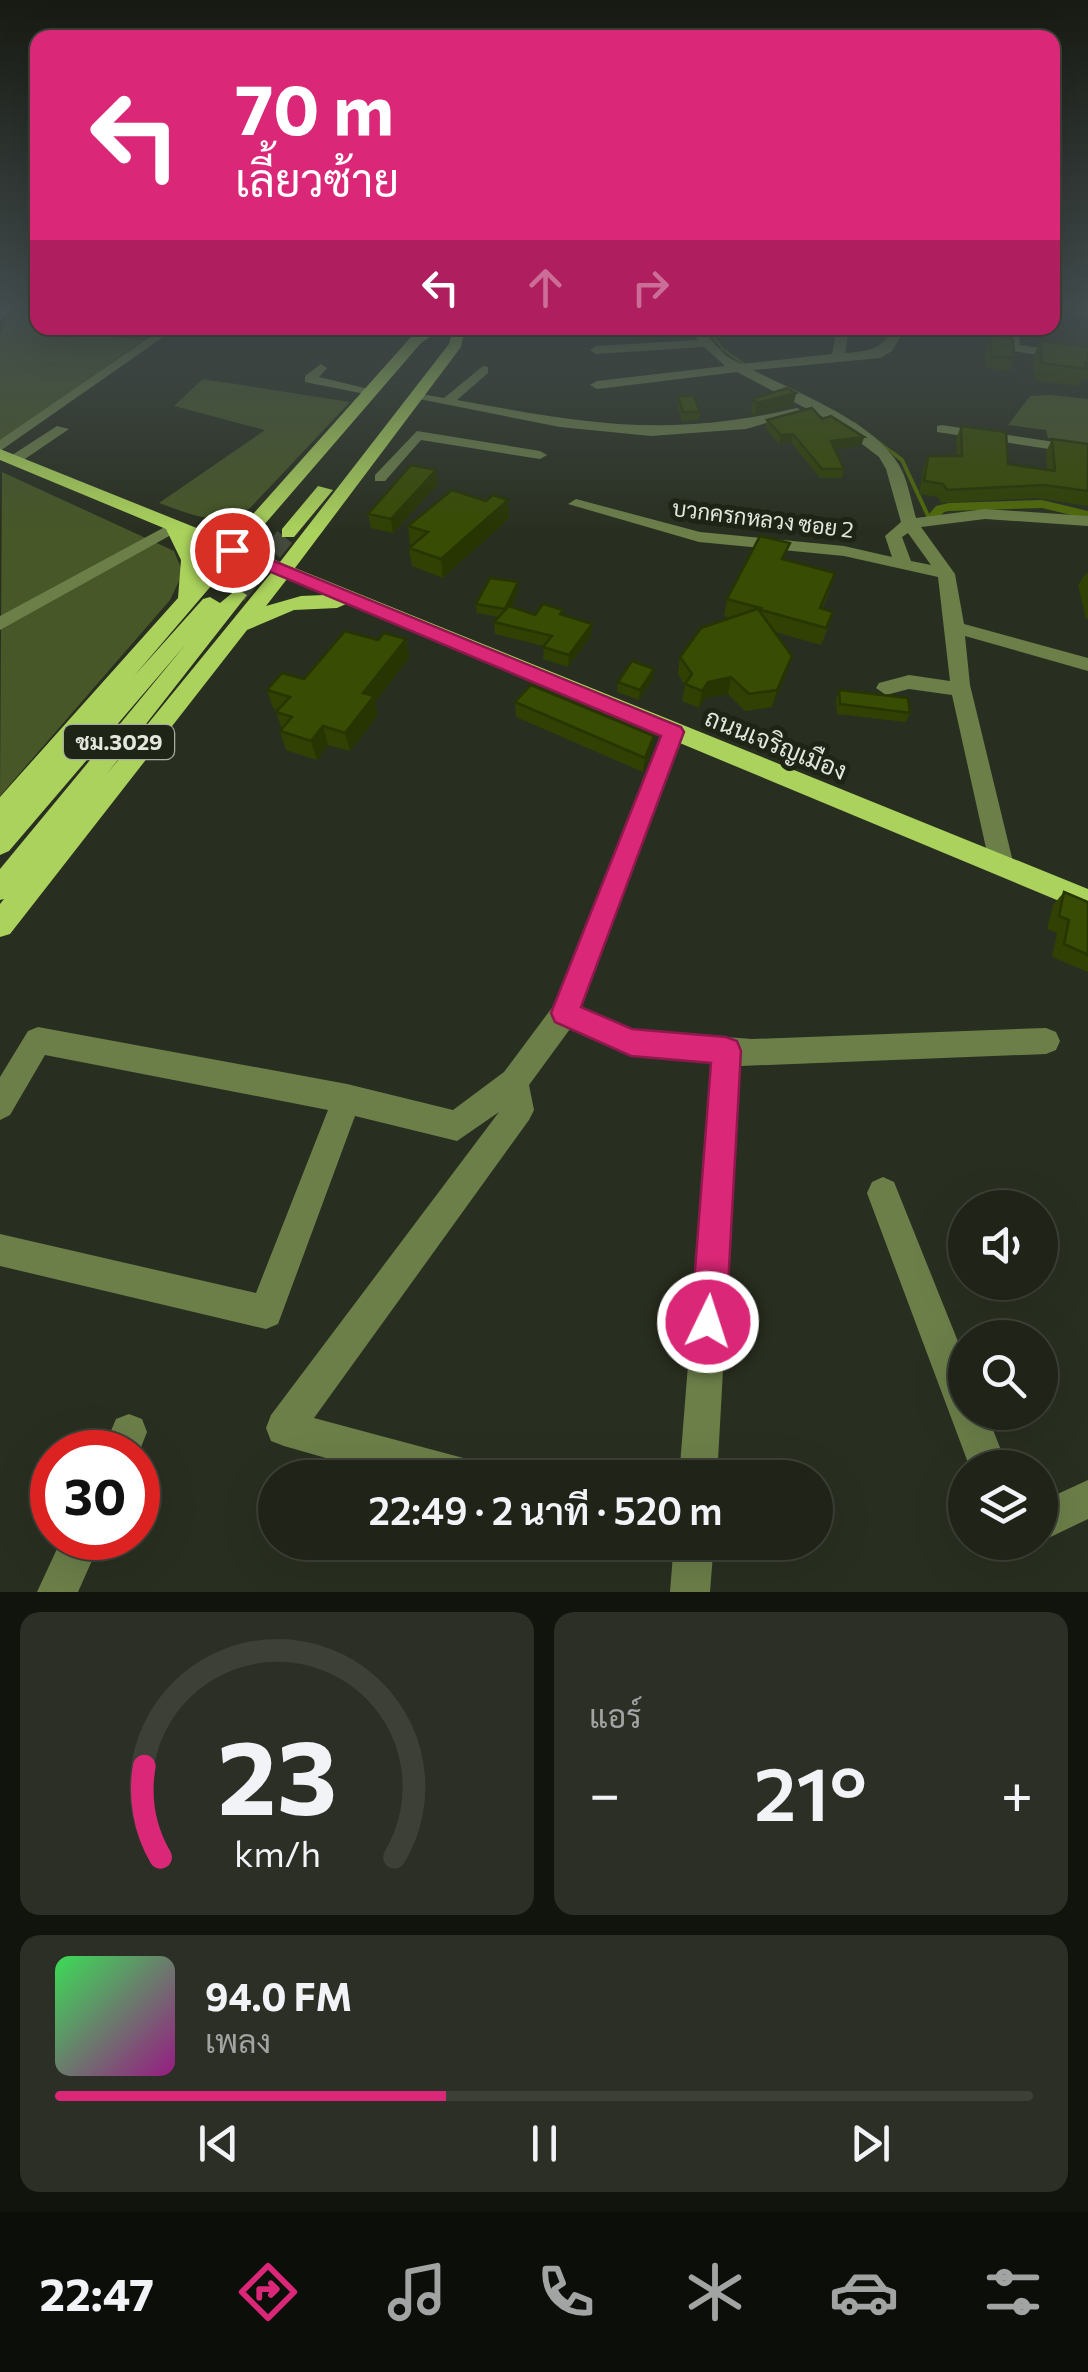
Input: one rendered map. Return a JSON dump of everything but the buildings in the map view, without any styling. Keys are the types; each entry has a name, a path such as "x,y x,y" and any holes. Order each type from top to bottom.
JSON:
{"main road":[{"path":"174,527 236,524 272,501 377,383"},
{"path":"238,596 284,571 287,530 397,383"},
{"path":"287,530 411,383"},
{"path":"0,814 232,550 287,530 369,476 391,431 426,383"},
{"name":"ถนนเจริญเมือง","path":"5,454 174,527 1088,901"},
{"path":"272,501 287,530 330,582 367,605"},
{"path":"174,527 189,549 196,573 179,610"},
{"path":"197,587 236,579 253,588 238,596"},
{"path":"234,632 238,596"},
{"name":"ชม.3029","path":"0,844 238,596"},
{"name":"ชม.3029","path":"0,890 238,596"},
{"path":"0,925 234,632 276,606 309,598 367,605"}],"street":[{"path":"5,454 98,383"},
{"path":"331,383 370,391"},
{"path":"447,402 468,383"},
{"path":"597,384 604,383"},
{"path":"766,383 816,407 884,454 894,469 910,524 946,574 954,604 962,690 1002,866"},
{"path":"416,397 542,423 645,433 744,428 816,407"},
{"path":"5,454 62,429"},
{"path":"942,429 1088,451"},
{"path":"391,431 540,455"},
{"path":"369,476 417,435"},
{"path":"369,476 399,482 388,495"},
{"name":"บวกครกหลวง ซอย 2","path":"576,504 698,537 902,561 946,574"},
{"path":"902,561 893,536 910,524 1012,512 1054,513 1088,521"},
{"path":"0,624 174,527"},
{"path":"954,627 1088,665"},
{"path":"886,688 909,682 962,690"},
{"path":"0,1106 38,1040 347,1100 457,1126 514,1082 565,1013 674,732"},
{"path":"565,1013 631,1043 726,1051 1046,1041"},
{"path":"699,1460 726,1051"},
{"path":"400,1460 284,1428 519,1110 514,1082"},
{"path":"0,1250 266,1312 347,1100"},
{"path":"883,1193 948,1361"},
{"path":"1058,1515 1088,1499"},
{"path":"57,1592 72,1560"},
{"path":"690,1592 693,1560"}],"green space":[{"path":"0,383 83,383 0,442"},
{"path":"198,383 230,383 350,402 250,508 216,518 159,503 265,430 174,406"},
{"path":"1030,396 1088,399 1088,444 1048,438 1046,430 1008,425"},
{"path":"2,472 174,551 183,573 170,600 0,796"}],"waterway":[{"path":"854,423 896,455"},
{"path":"893,453 902,460 930,520"},
{"path":"930,520 940,509 949,507 1042,504 1088,515"}],"tunnel":[{"path":"237,595 288,533"}],"route":[{"path":"232,550 674,732 565,1013 631,1043 726,1051 708,1322"}]}
